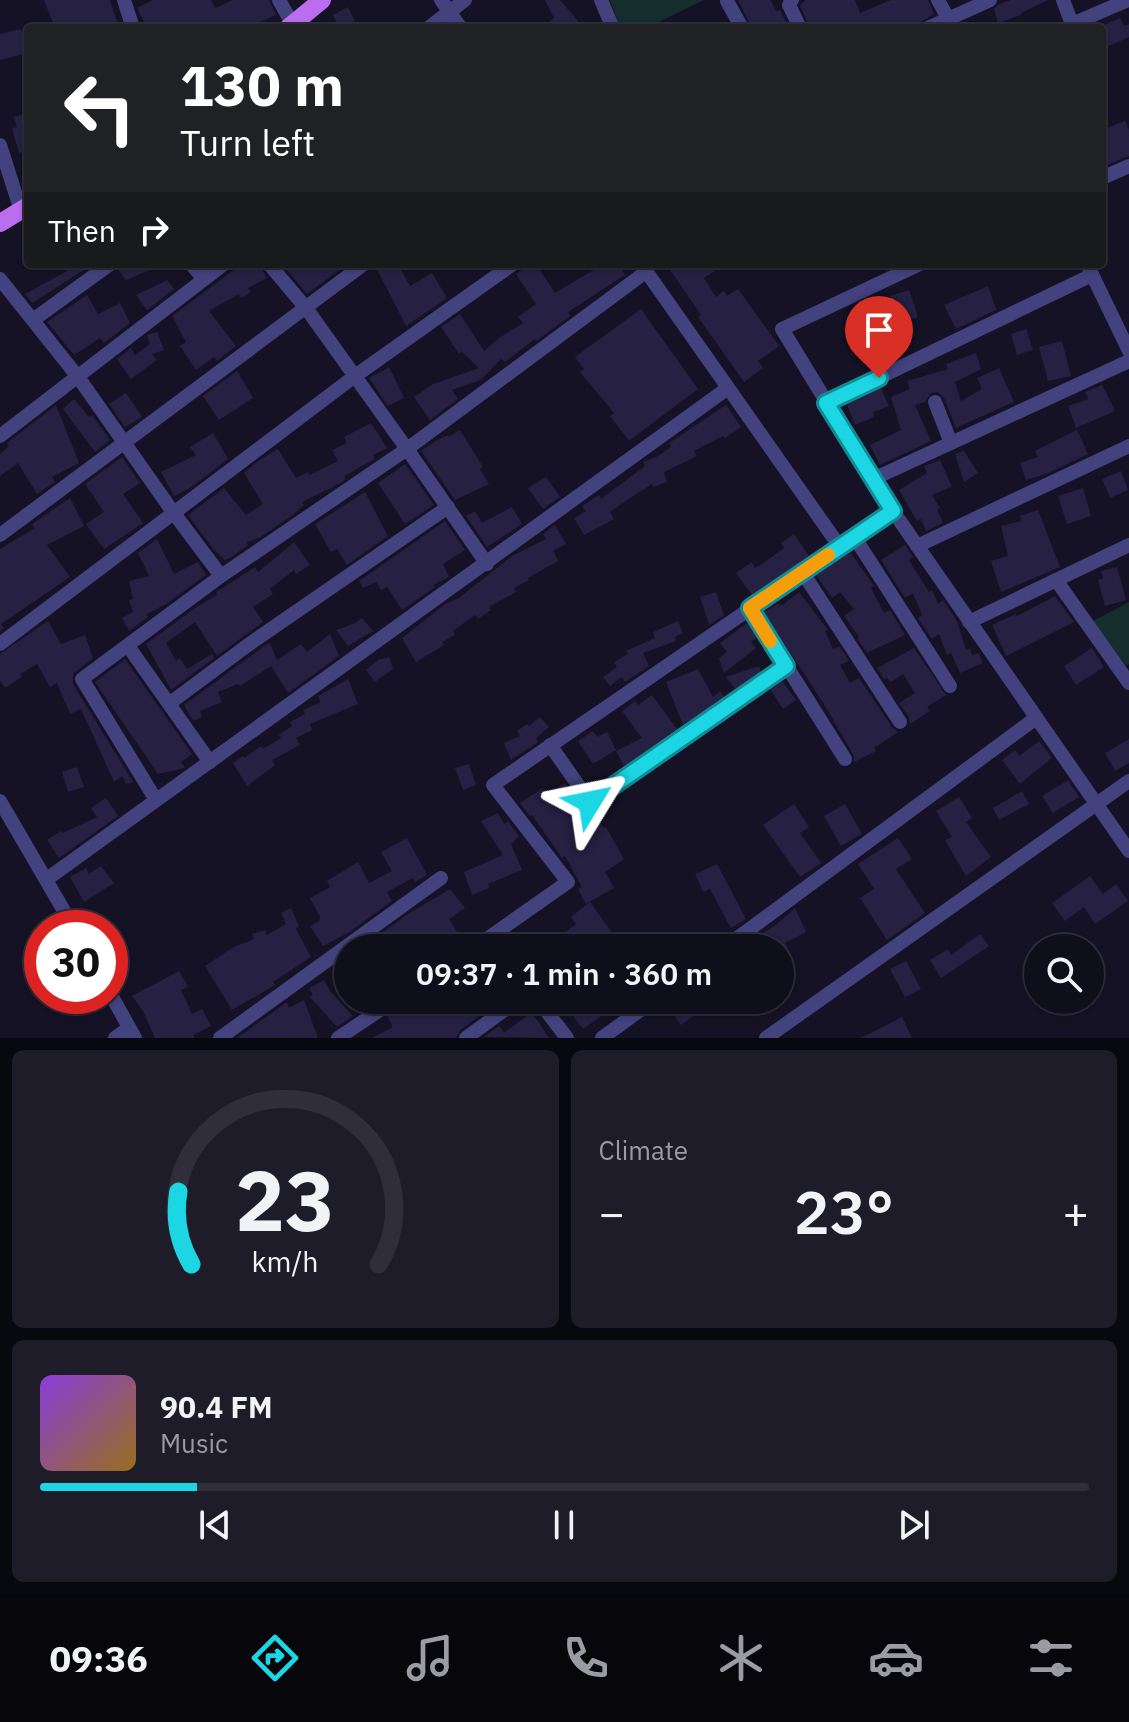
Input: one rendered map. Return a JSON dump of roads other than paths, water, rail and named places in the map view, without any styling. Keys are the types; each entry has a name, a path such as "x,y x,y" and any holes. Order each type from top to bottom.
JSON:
{"main road":[{"path":"292,24 322,0"},
{"path":"0,223 24,208"}],"street":[{"path":"124,0 132,24"},
{"path":"279,0 289,24"},
{"path":"431,24 445,6 465,0"},
{"path":"601,0 611,24"},
{"path":"792,0 789,5 798,24"},
{"path":"938,0 951,24 990,0"},
{"path":"1063,0 1072,24 1128,0"},
{"path":"727,1 740,24"},
{"path":"445,6 458,24"},
{"path":"0,145 24,208"},
{"path":"1106,176 1129,166"},
{"path":"33,320 104,268"},
{"path":"194,268 204,279"},
{"path":"0,436 219,268"},
{"path":"272,268 306,308 487,564"},
{"path":"0,535 359,268"},
{"path":"0,644 355,376 507,268"},
{"path":"156,800 82,679 221,576 407,449 644,268 840,547"},
{"path":"912,268 782,329 893,511 1129,851"},
{"path":"826,403 1089,270 1129,351"},
{"path":"0,279 78,377 221,576"},
{"path":"873,479 1129,361"},
{"path":"47,879 728,388"},
{"path":"935,402 951,443"},
{"path":"917,546 1129,446"},
{"path":"170,703 248,645 448,507"},
{"path":"495,934 568,882 493,785 893,511"},
{"path":"855,538 950,686"},
{"path":"969,622 1129,545"},
{"path":"803,573 900,722"},
{"path":"1056,580 1126,674"},
{"path":"750,608 845,759"},
{"path":"128,646 210,762"},
{"path":"550,745 590,802 786,666"},
{"path":"743,934 1036,718"},
{"path":"766,1038 1129,781"},
{"path":"0,801 64,910"},
{"path":"220,1038 441,878"},
{"path":"115,1038 132,1033 122,1014"},
{"path":"338,1038 374,1014"},
{"path":"466,1038 499,1014"},
{"path":"549,1014 567,1038"},
{"path":"602,1038 635,1014"}]}
